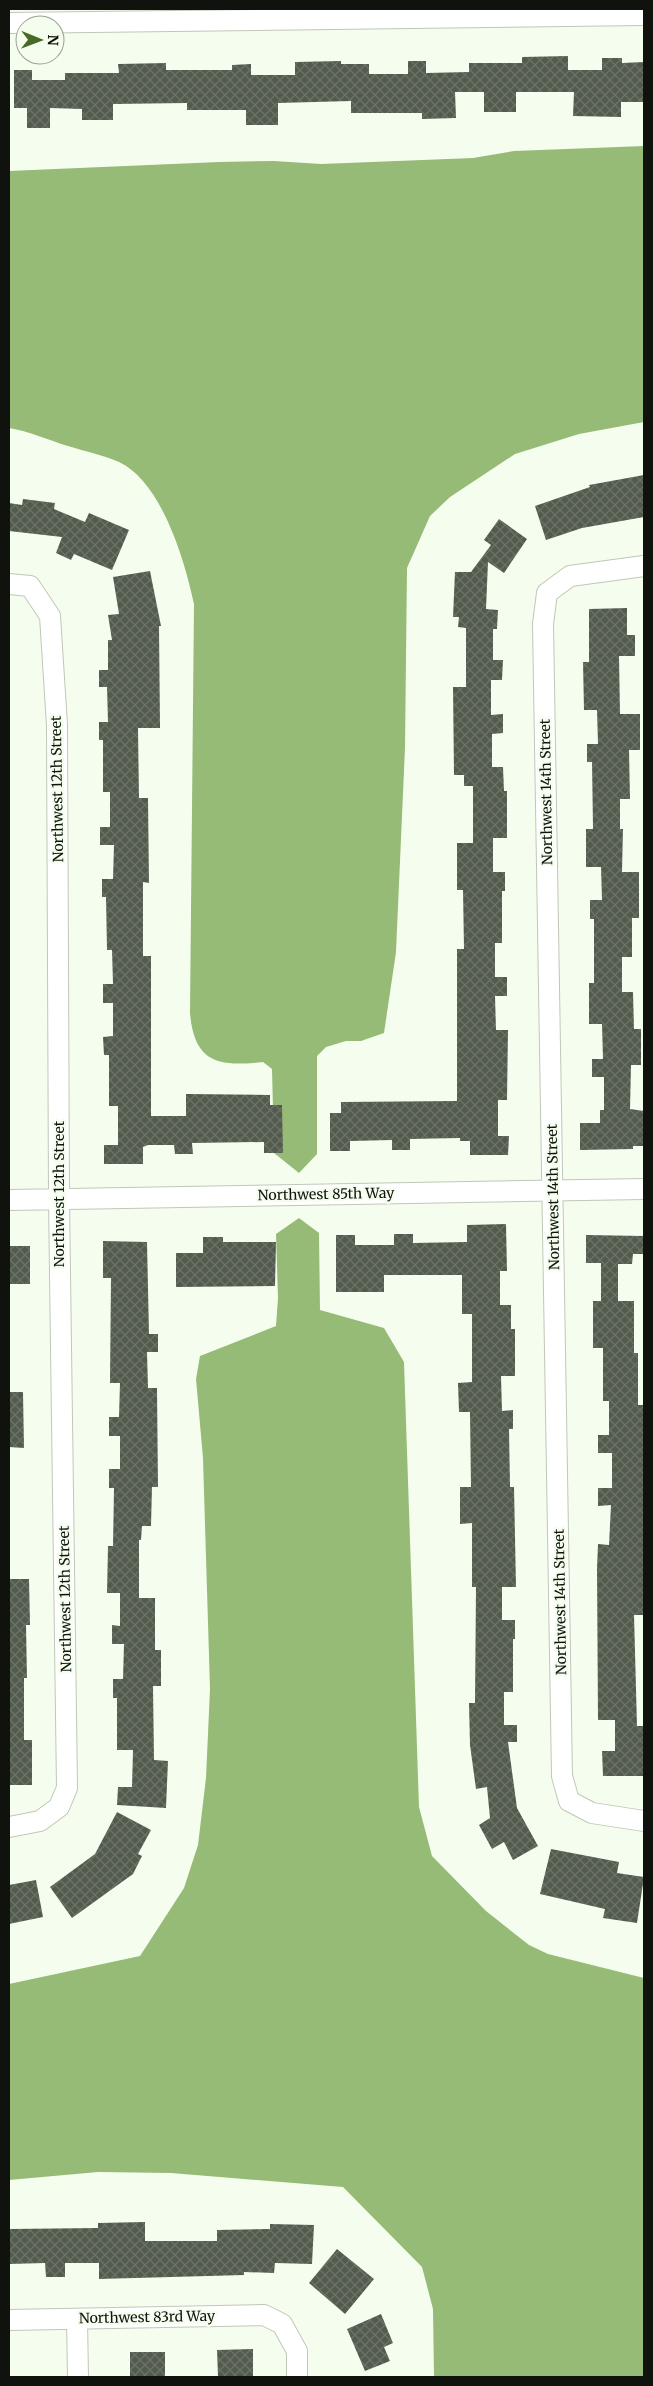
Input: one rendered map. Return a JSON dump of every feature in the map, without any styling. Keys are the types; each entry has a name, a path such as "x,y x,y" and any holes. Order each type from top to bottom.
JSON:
{"street":[{"path":"57,15 644,15"},
{"name":"Northwest 14th Street","path":"644,566 570,576 547,593 542,624 562,1776 569,1801 592,1813 644,1821"},
{"name":"Northwest 12th Street","path":"9,584 30,586 50,616 57,725 59,1199 67,1788 60,1807 40,1821 9,1827"},
{"name":"Northwest 85th Way","path":"9,1200 644,1189"},
{"name":"Northwest 83rd Way","path":"9,2320 264,2315 282,2324 297,2351 297,2377"},
{"path":"77,2319 78,2377"}],"shaded area":[{"path":"644,146 644,422 579,434 515,454 450,497 430,516 407,568 405,748 396,952 384,1033 361,1041 346,1041 326,1047 317,1056 317,1154 299,1173 274,1153 272,1069 263,1062 234,1063 222,1062 212,1058 203,1052 192,1030 190,1013 194,604 178,546 159,505 148,487 134,472 107,457 9,428 9,171 219,162 274,161 321,164 473,158 514,151"},
{"path":"299,1218 319,1233 320,1310 384,1328 404,1362 419,1807 432,1856 486,1911 529,1945 548,1954 644,1978 644,2377 434,2377 433,2309 422,2267 343,2187 171,2173 98,2172 9,2180 9,1984 140,1956 184,1888 198,1845 206,1778 210,1689 203,1458 196,1379 200,1356 276,1326 278,1298 276,1234"}],"building":[{"path":"568,56 568,70 602,70 602,58 622,58 622,63 644,62 644,102 621,102 621,117 573,116 574,92 516,92 516,112 484,112 484,92 455,92 456,118 422,119 422,113 351,113 351,101 278,103 278,125 246,125 246,110 187,110 187,103 113,104 113,120 82,120 82,109 50,108 50,128 27,128 27,108 14,108 14,70 32,70 32,80 65,80 65,73 119,73 118,64 166,63 166,70 232,70 232,65 251,64 251,75 295,75 295,62 341,61 341,64 369,64 369,74 408,74 408,61 426,61 426,73 469,72 469,63 522,63 522,57"},
{"path":"644,475 644,517 582,528 546,540 535,506 590,487 589,485"},
{"path":"23,499 55,503 54,509 85,522 89,513 129,530 112,570 74,554 71,560 56,553 62,537 9,531 9,503 22,505"},
{"path":"499,519 527,539 504,573 488,562 486,609 498,610 497,629 493,629 493,660 503,660 502,680 491,680 491,715 503,714 503,733 492,734 492,767 503,767 504,791 507,791 507,838 493,838 493,872 505,872 505,891 502,891 502,943 495,943 495,977 507,977 507,996 495,996 496,1030 508,1030 507,1100 498,1100 498,1136 509,1136 508,1155 470,1155 470,1141 460,1141 460,1138 410,1139 410,1150 392,1150 392,1140 350,1141 350,1151 330,1151 330,1113 341,1113 341,1102 457,1101 457,949 464,949 463,890 457,890 457,843 473,843 473,786 464,786 464,775 454,775 453,687 466,687 466,628 458,627 459,617 453,617 455,572 471,572 491,545 484,540"},
{"path":"150,571 161,626 159,626 160,728 138,728 139,798 148,798 149,883 143,882 143,956 151,956 151,1116 186,1116 186,1094 270,1095 270,1105 282,1105 283,1153 264,1153 264,1142 192,1143 193,1154 175,1154 174,1145 148,1145 143,1147 143,1164 104,1164 104,1145 118,1145 118,1106 109,1106 109,1055 104,1055 103,1037 113,1036 113,1003 103,1003 103,984 113,984 112,950 107,950 106,897 102,897 102,879 113,879 114,845 100,845 100,827 110,827 110,792 103,792 103,740 99,740 99,722 108,722 107,687 99,687 99,670 108,670 108,640 112,640 108,615 119,614 113,577"},
{"path":"627,608 627,635 635,635 635,656 619,656 620,714 640,714 640,750 629,750 630,799 620,799 620,829 623,829 622,872 639,872 639,918 632,918 632,957 622,957 622,992 633,992 634,1029 641,1029 641,1065 631,1065 630,1109 644,1111 644,1146 633,1146 633,1149 580,1150 580,1123 600,1123 600,1110 604,1110 604,1077 592,1077 592,1059 603,1059 602,1024 589,1024 589,983 594,983 594,919 590,919 590,900 602,900 601,867 586,867 586,829 593,829 592,762 587,762 587,744 598,744 597,710 584,710 583,662 589,662 589,609"},
{"path":"506,1224 507,1271 500,1271 500,1305 511,1305 511,1329 515,1329 515,1376 501,1376 502,1411 513,1410 513,1429 509,1429 510,1487 514,1487 516,1587 502,1587 502,1620 515,1620 513,1692 504,1692 504,1725 517,1725 517,1742 508,1742 517,1808 538,1846 513,1860 504,1842 492,1849 479,1825 490,1818 487,1787 476,1789 470,1745 469,1703 475,1703 476,1587 472,1587 472,1523 460,1524 460,1487 471,1487 470,1412 459,1412 458,1383 472,1382 472,1314 462,1314 462,1275 384,1275 384,1292 336,1292 336,1235 355,1235 355,1245 394,1245 394,1234 413,1234 413,1243 467,1242 467,1225"},
{"path":"586,1235 644,1236 644,1254 633,1254 632,1264 618,1264 618,1301 634,1301 634,1353 638,1353 638,1405 644,1405 643,1615 634,1615 637,1726 644,1726 644,1776 603,1776 602,1751 615,1751 615,1720 598,1720 598,1544 609,1545 611,1505 598,1506 598,1488 612,1488 612,1453 598,1453 598,1435 609,1435 609,1401 603,1401 603,1348 593,1348 593,1301 601,1301 601,1263 586,1263"},
{"path":"203,1237 223,1237 223,1242 276,1242 275,1286 176,1287 176,1253 203,1253"},
{"path":"103,1241 147,1242 149,1334 158,1334 158,1352 147,1352 148,1388 157,1388 158,1487 152,1487 151,1526 142,1526 141,1540 139,1540 139,1598 155,1598 155,1650 161,1650 161,1686 153,1686 154,1760 168,1761 166,1808 117,1805 118,1787 132,1787 133,1750 117,1750 117,1698 113,1698 113,1679 123,1679 124,1644 112,1644 112,1625 120,1626 120,1593 107,1593 108,1546 113,1546 114,1488 109,1488 109,1469 120,1469 120,1436 109,1436 109,1417 119,1417 120,1383 110,1383 111,1278 103,1278"},
{"path":"9,1246 30,1246 30,1284 9,1284"},
{"path":"9,1392 23,1392 24,1448 9,1447"},
{"path":"9,1579 29,1579 30,1625 26,1625 27,1678 24,1678 24,1740 32,1740 32,1785 9,1785"},
{"path":"117,1812 151,1830 138,1854 142,1856 133,1874 72,1918 50,1887 95,1854"},
{"path":"551,1849 619,1862 617,1873 644,1877 637,1923 603,1918 605,1909 540,1894"},
{"path":"36,1880 43,1917 9,1924 9,1885"},
{"path":"145,2222 145,2241 217,2241 217,2230 270,2229 270,2224 314,2225 312,2264 275,2263 274,2273 244,2272 244,2275 99,2279 99,2263 65,2263 65,2277 46,2277 45,2263 9,2264 9,2229 98,2228 98,2223"},
{"path":"337,2249 374,2279 345,2314 309,2283"},
{"path":"381,2314 393,2343 384,2347 390,2361 365,2371 347,2329"},
{"path":"253,2349 253,2377 218,2377 217,2350"},
{"path":"130,2352 165,2352 165,2377 130,2377"}]}
